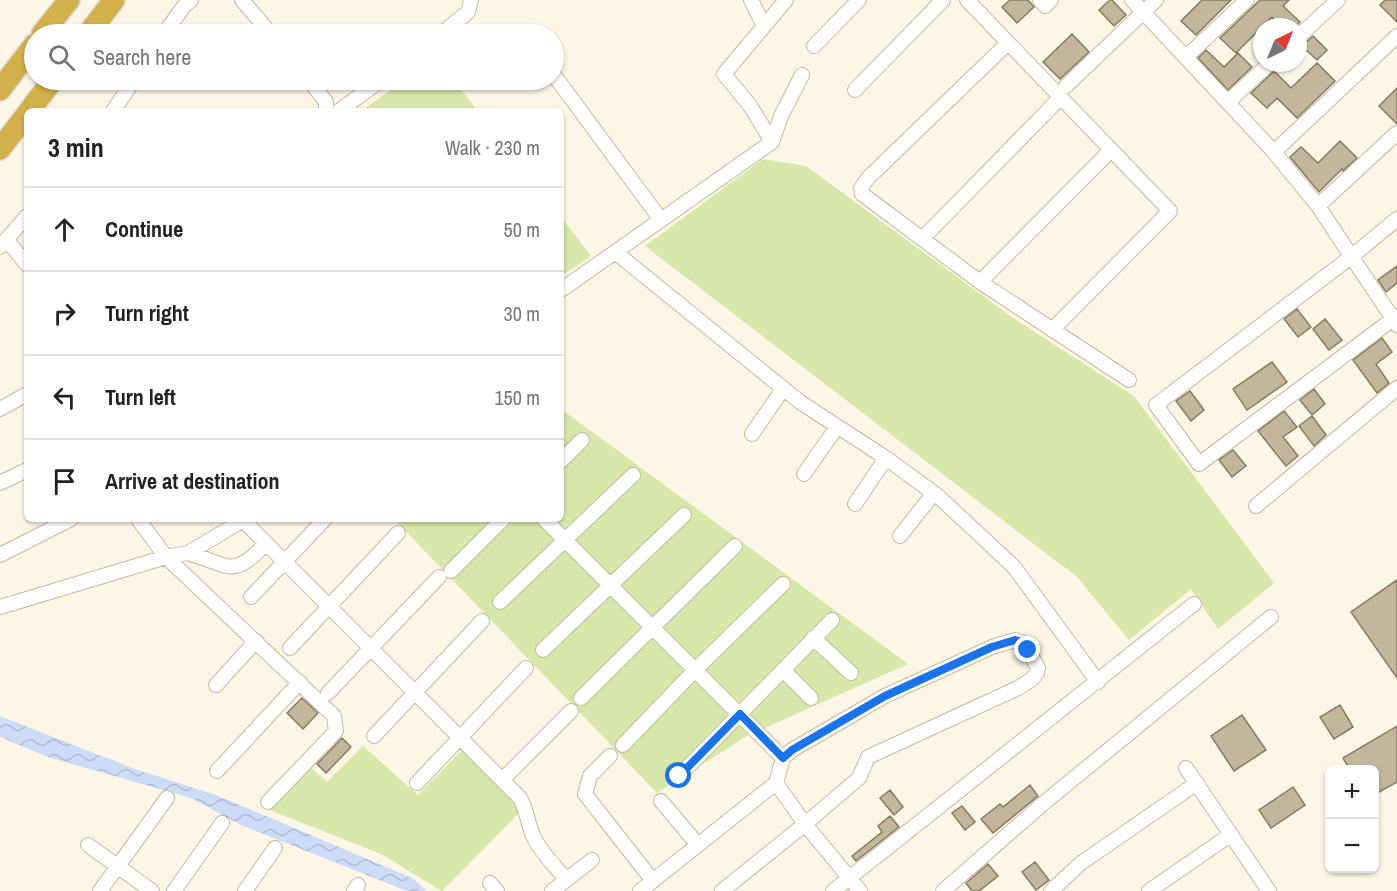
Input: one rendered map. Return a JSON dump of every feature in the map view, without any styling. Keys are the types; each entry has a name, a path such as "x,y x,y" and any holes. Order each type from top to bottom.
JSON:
{"highway":[{"path":"50,24 69,0"},
{"path":"96,24 114,0"},
{"path":"0,90 24,58"},
{"path":"31,108 45,90"},
{"path":"0,149 24,117"}],"street":[{"path":"171,24 191,0"},
{"path":"242,0 262,24"},
{"path":"453,24 468,12 471,0"},
{"path":"751,0 764,26"},
{"path":"772,142 751,107 724,74 786,0"},
{"path":"814,46 859,0"},
{"path":"855,90 943,0"},
{"path":"967,0 1008,43 1064,92 1111,150 1170,212 1052,330"},
{"path":"1040,0 1045,6 1051,0"},
{"path":"1132,0 1274,152 1318,206 1351,256 1396,320 1199,464 1156,405 1351,256 1397,219"},
{"path":"922,238 1156,0"},
{"path":"1186,57 1247,0"},
{"path":"1307,29 1338,0"},
{"path":"1274,152 1397,36"},
{"path":"1008,43 868,178 861,188 862,194 980,282 1129,381"},
{"path":"1228,102 1260,72"},
{"path":"564,288 772,142 781,116 802,75"},
{"path":"564,89 661,220"},
{"path":"115,108 127,90"},
{"path":"317,90 326,102 326,108"},
{"path":"343,108 367,90"},
{"path":"1318,206 1397,133"},
{"path":"980,282 1111,150"},
{"path":"24,220 3,244 24,262"},
{"path":"615,252 800,402 886,458 934,493 1014,567 1098,681"},
{"path":"1256,506 1397,388"},
{"path":"752,434 783,389"},
{"path":"0,409 24,396"},
{"path":"804,474 837,427"},
{"path":"564,458 582,440"},
{"path":"855,504 886,458"},
{"path":"0,483 24,471"},
{"path":"500,602 633,475"},
{"path":"900,536 934,493"},
{"path":"543,650 684,515"},
{"path":"0,555 65,522"},
{"path":"140,522 166,557 334,716 336,731 268,802"},
{"path":"0,607 166,557 188,553 241,522"},
{"path":"246,522 520,798 525,807 533,837 543,853 566,879"},
{"path":"251,597 322,522"},
{"path":"328,693 445,574 500,522"},
{"path":"547,522 783,758"},
{"path":"290,648 398,533"},
{"path":"188,553 228,567 242,566 266,543"},
{"path":"581,698 735,546"},
{"path":"623,745 783,584"},
{"path":"833,891 1194,604"},
{"path":"943,891 1045,802 1271,617"},
{"path":"679,776 832,620"},
{"path":"374,736 482,621"},
{"path":"813,638 852,673"},
{"path":"640,891 776,783 783,758 792,750 885,696 992,647 1015,640 1021,642 1038,668 1037,673 1024,684 868,757 859,777 722,891"},
{"path":"216,685 256,641"},
{"path":"417,783 526,668"},
{"path":"783,669 811,698"},
{"path":"217,771 300,682"},
{"path":"502,780 571,711"},
{"path":"610,756 590,776 585,794 653,881"},
{"path":"1186,768 1269,891"},
{"path":"776,783 805,824 860,891"},
{"path":"1051,891 1081,863 1197,783"},
{"path":"100,891 168,798"},
{"path":"661,801 698,845"},
{"path":"174,891 222,823"},
{"path":"1149,891 1230,835"},
{"path":"88,845 152,891"},
{"path":"245,891 275,848"},
{"path":"552,891 592,860"}],"green space":[{"path":"391,90 461,90 476,108 365,108"},
{"path":"763,159 806,166 1013,318 1134,396 1274,583 1218,629 1191,589 1129,640 1077,577 645,246"},
{"path":"564,221 591,256 564,274"},
{"path":"564,411 908,664 747,736 657,793 397,522 564,522"},
{"path":"363,746 418,795 463,749 521,811 442,891 381,854 267,809 309,766 327,782"}],"water":[{"path":"0,716 132,768 216,795 412,878 427,891 407,891 241,825 191,798 48,757 0,737"}],"building":[{"path":"1010,0 1028,0 1034,7 1017,23 1002,7"},
{"path":"1110,0 1126,15 1114,26 1099,10"},
{"path":"1202,0 1231,0 1196,35 1181,21"},
{"path":"1260,0 1289,0 1283,6 1296,18 1253,18 1253,36 1236,53 1220,38"},
{"path":"1385,0 1397,0 1397,22 1380,5"},
{"path":"1072,34 1089,52 1060,79 1043,62"},
{"path":"1313,36 1327,50 1317,60 1307,51 1307,41"},
{"path":"1206,50 1224,67 1238,53 1252,67 1228,90 1198,58"},
{"path":"1317,63 1335,81 1297,118 1277,98 1267,108 1251,93 1273,72 1291,88"},
{"path":"1397,88 1397,124 1379,106"},
{"path":"1340,141 1357,158 1343,171 1342,169 1319,192 1290,157 1301,147 1318,163"},
{"path":"1397,266 1397,283 1386,292 1378,280"},
{"path":"1297,309 1311,327 1298,337 1284,319"},
{"path":"1325,319 1342,340 1329,350 1313,329"},
{"path":"1382,338 1392,352 1376,364 1389,383 1377,393 1353,360"},
{"path":"1272,362 1287,382 1247,410 1233,389"},
{"path":"1314,389 1325,404 1312,415 1300,400"},
{"path":"1190,391 1204,410 1191,421 1176,401"},
{"path":"1284,411 1297,427 1283,437 1298,456 1286,466 1258,431"},
{"path":"1312,416 1326,435 1314,446 1299,426"},
{"path":"1233,450 1246,466 1232,477 1219,460"},
{"path":"1397,580 1397,678 1351,612"},
{"path":"302,698 318,713 303,729 287,713"},
{"path":"1340,705 1353,727 1334,739 1320,717"},
{"path":"1242,715 1266,750 1234,771 1211,736"},
{"path":"1397,726 1397,782 1379,792 1379,765 1347,765 1343,758"},
{"path":"342,738 351,747 326,773 317,764"},
{"path":"1030,785 1038,796 993,833 981,819 1000,804 1003,807"},
{"path":"1293,787 1305,805 1271,828 1259,810"},
{"path":"890,790 903,807 894,815 880,798"},
{"path":"962,806 975,822 965,830 952,813"},
{"path":"890,816 899,827 856,861 852,856 882,832 878,826"},
{"path":"1035,862 1049,880 1036,890 1022,872"},
{"path":"988,864 998,876 979,891 972,891 966,883"}],"route":[{"path":"679,776 740,714 783,758 792,750 885,696 992,647 1015,640 1021,642 1028,650"}]}
